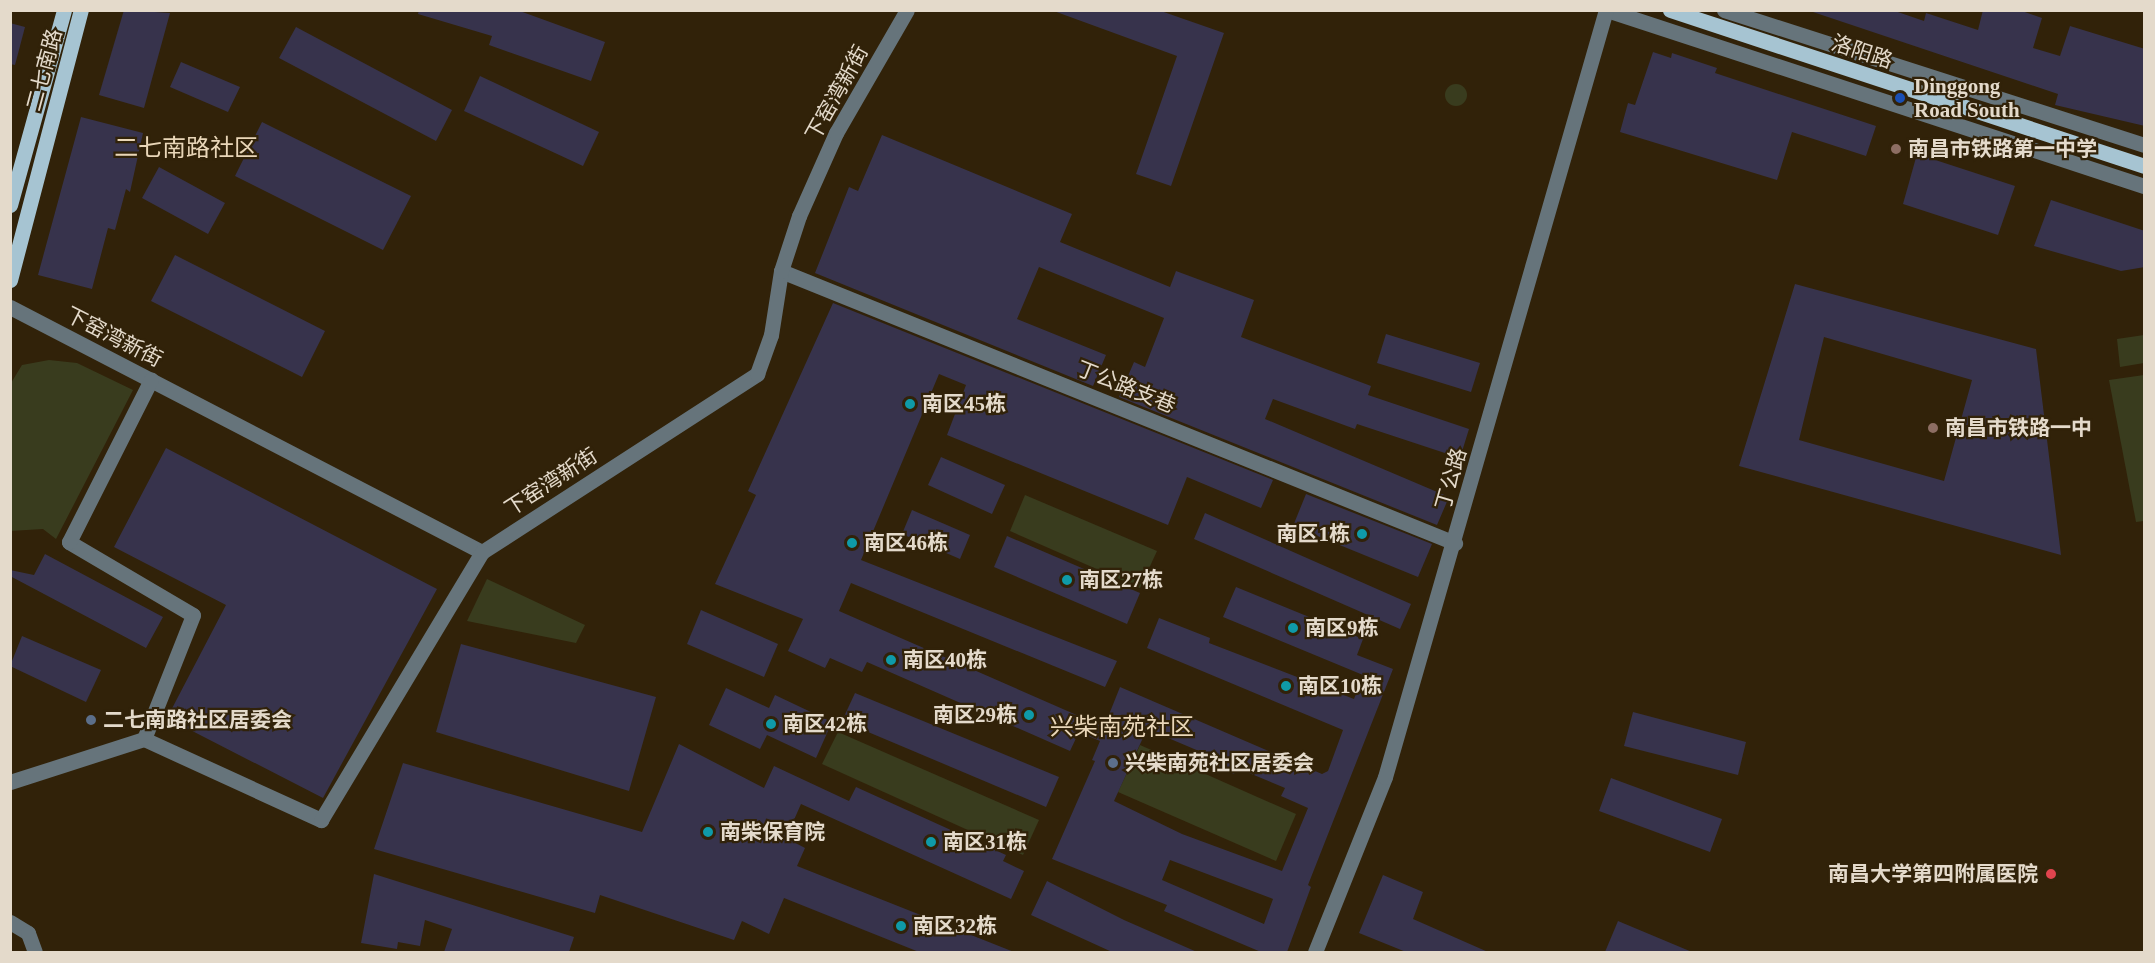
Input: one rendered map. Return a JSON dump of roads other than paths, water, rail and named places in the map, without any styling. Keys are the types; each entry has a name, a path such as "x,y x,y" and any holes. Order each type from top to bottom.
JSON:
{"main road":[{"name":"二七南路","path":"10,205 64,10"},
{"name":"二七南路","path":"10,280 81,10"},
{"name":"洛阳路","path":"1670,10 2145,166"}],"street":[{"name":"下窑湾新街","path":"10,307 482,552 757,374 771,335 781,270 799,216 836,133 907,10"},
{"path":"1607,10 2145,186"},
{"name":"丁公路","path":"1315,952 1378,798 1455,543 1607,10"},
{"path":"1724,10 2145,145"},
{"name":"丁公路支巷","path":"781,270 1455,543"},
{"path":"144,740 193,615 69,542 151,380"},
{"path":"10,782 144,740 321,820 482,552"},
{"path":"10,922 28,933 35,952"}],"place":[{"name":"Dinggong Road South","path":"1900,98"},
{"name":"南昌市铁路第一中学","path":"1896,149"},
{"name":"南区45栋","path":"910,404"},
{"name":"南昌市铁路一中","path":"1933,428"},
{"name":"南区1栋","path":"1362,534"},
{"name":"南区46栋","path":"852,543"},
{"name":"南区27栋","path":"1067,580"},
{"name":"南区9栋","path":"1293,628"},
{"name":"南区40栋","path":"891,660"},
{"name":"南区10栋","path":"1286,686"},
{"name":"南区29栋","path":"1029,715"},
{"name":"二七南路社区居委会","path":"91,720"},
{"name":"南区42栋","path":"771,724"},
{"name":"兴柴南苑社区居委会","path":"1113,763"},
{"name":"南柴保育院","path":"708,832"},
{"name":"南区31栋","path":"931,842"},
{"name":"南昌大学第四附属医院","path":"2051,874"},
{"name":"南区32栋","path":"901,926"}],"district":[{"name":"二七南路社区","path":"186,149"},
{"name":"兴柴南苑社区","path":"1122,728"}]}
